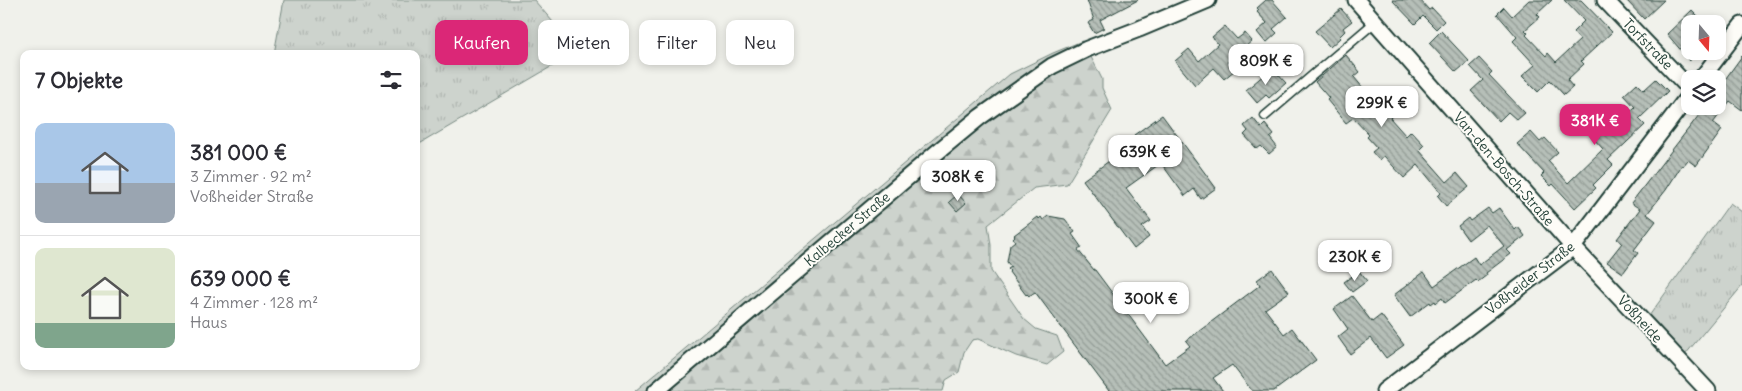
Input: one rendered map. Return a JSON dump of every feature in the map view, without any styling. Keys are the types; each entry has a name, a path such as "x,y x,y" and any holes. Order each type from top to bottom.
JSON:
{"street":[{"name":"Kalbecker Straße","path":"656,391 941,149 1042,72 1087,49 1208,0"},
{"name":"Van-den-Bosch-Straße","path":"1356,0 1573,247"},
{"name":"Torfstraße","path":"1605,0 1681,80"},
{"path":"1709,70 1742,25"},
{"name":"Voßheider Straße","path":"1384,391 1573,247 1681,106"},
{"name":"Voßheide","path":"1573,247 1708,391"}],"lane":[{"path":"1265,116 1375,22"}],"green space":[{"path":"284,0 534,0 551,20 538,20 538,65 554,65 420,144 420,50 275,50"},
{"path":"1082,41 1087,49 656,391 635,391 1010,74"},
{"path":"1087,49 1102,79 1102,88 1112,110 1067,184 1034,188 988,225 991,245 991,271 1024,319 1036,329 1057,336 1063,352 1047,365 1016,356 978,339 972,340 964,352 959,372 946,380 943,391 656,391 941,149"},
{"path":"1730,203 1742,212 1742,286 1680,361 1644,323"}],"building":[{"path":"1087,0 1138,0 1100,20 1104,28 1094,33 1088,23 1094,20"},
{"path":"1266,0 1272,0 1287,17 1273,29 1277,33 1266,43 1257,32 1267,23 1257,12 1259,10 1257,8"},
{"path":"1392,0 1420,0 1429,10 1432,8 1444,21 1436,29 1423,16 1415,24"},
{"path":"1529,0 1552,0 1537,14 1540,17 1525,30 1528,33 1526,35 1546,56 1548,53 1556,62 1580,40 1573,32 1584,21 1564,0 1581,0 1612,32 1581,61 1584,64 1567,80 1573,87 1564,95 1550,80 1538,92 1522,76 1535,65 1513,41 1517,37 1497,14 1504,7 1512,16"},
{"path":"1626,0 1664,0 1644,19"},
{"path":"1341,9 1352,21 1343,28 1345,31 1330,47 1315,31"},
{"path":"1692,10 1697,15 1687,15"},
{"path":"1681,21 1681,50 1667,34"},
{"path":"1225,26 1237,39 1245,33 1252,41 1227,62 1235,70 1224,79 1214,68 1195,85 1175,61 1189,49 1199,61 1218,44 1212,37"},
{"path":"1441,31 1469,61 1456,72 1429,43"},
{"path":"1346,55 1360,72 1354,77 1378,106 1385,100 1395,113 1390,118 1406,136 1411,131 1424,145 1419,150 1447,182 1457,173 1469,187 1446,206 1438,196 1441,193 1418,165 1404,178 1384,156 1379,160 1372,152 1377,148 1367,137 1369,135 1353,118 1346,123 1327,100 1329,98 1315,82"},
{"path":"1742,56 1742,110 1730,101 1726,106 1726,78"},
{"path":"1479,58 1492,72 1489,75 1525,113 1517,120 1508,112 1499,121 1471,91 1483,80 1470,66"},
{"path":"1272,68 1286,83 1269,98 1266,95 1257,103 1246,90"},
{"path":"1656,79 1668,91 1639,119 1645,125 1608,160 1613,165 1593,185 1596,188 1575,208 1553,184 1551,186 1541,176 1544,173 1517,144 1531,132 1540,142 1545,138 1558,152 1548,161 1568,183 1603,149 1592,137 1604,126 1609,132 1635,107 1624,95 1637,83 1644,90"},
{"path":"1162,115 1216,188 1201,199 1194,189 1185,196 1161,163 1126,188 1151,221 1142,227 1149,237 1134,249 1083,180 1138,140 1134,135"},
{"path":"1699,115 1719,115 1713,123 1722,130 1696,166 1688,160 1682,165 1666,190 1647,214 1656,221 1634,250 1638,253 1623,273 1607,262 1622,243 1617,239 1640,209 1631,203"},
{"path":"1253,118 1261,128 1265,124 1274,135 1270,138 1277,147 1269,154 1261,146 1257,149 1244,135 1248,131 1244,126"},
{"path":"958,194 966,203 957,211 949,202"},
{"path":"1488,208 1492,213 1499,208 1515,230 1518,227 1525,236 1507,250 1511,254 1486,273 1487,275 1478,282 1476,280 1445,303 1442,298 1436,303 1435,301 1431,304 1430,302 1410,317 1394,295 1424,272 1434,286 1474,257 1479,265 1504,246 1487,225 1468,240 1458,226 1468,218 1470,221"},
{"path":"1048,216 1065,219 1075,232 1072,234 1082,248 1078,250 1165,364 1190,346 1186,341 1260,285 1257,280 1272,269 1289,292 1265,309 1284,334 1292,328 1316,360 1274,391 1252,391 1232,365 1213,378 1223,391 1109,391 1035,292 1029,296 1026,295 1009,272 1008,269 1011,267 1007,262 1010,245 1015,241 1014,235 1038,217 1039,219 1041,217 1043,220"},
{"path":"1359,271 1367,281 1352,292 1344,282"},
{"path":"1352,296 1372,322 1381,315 1404,345 1386,358 1371,338 1350,354 1338,337 1348,329 1334,309"}]}
